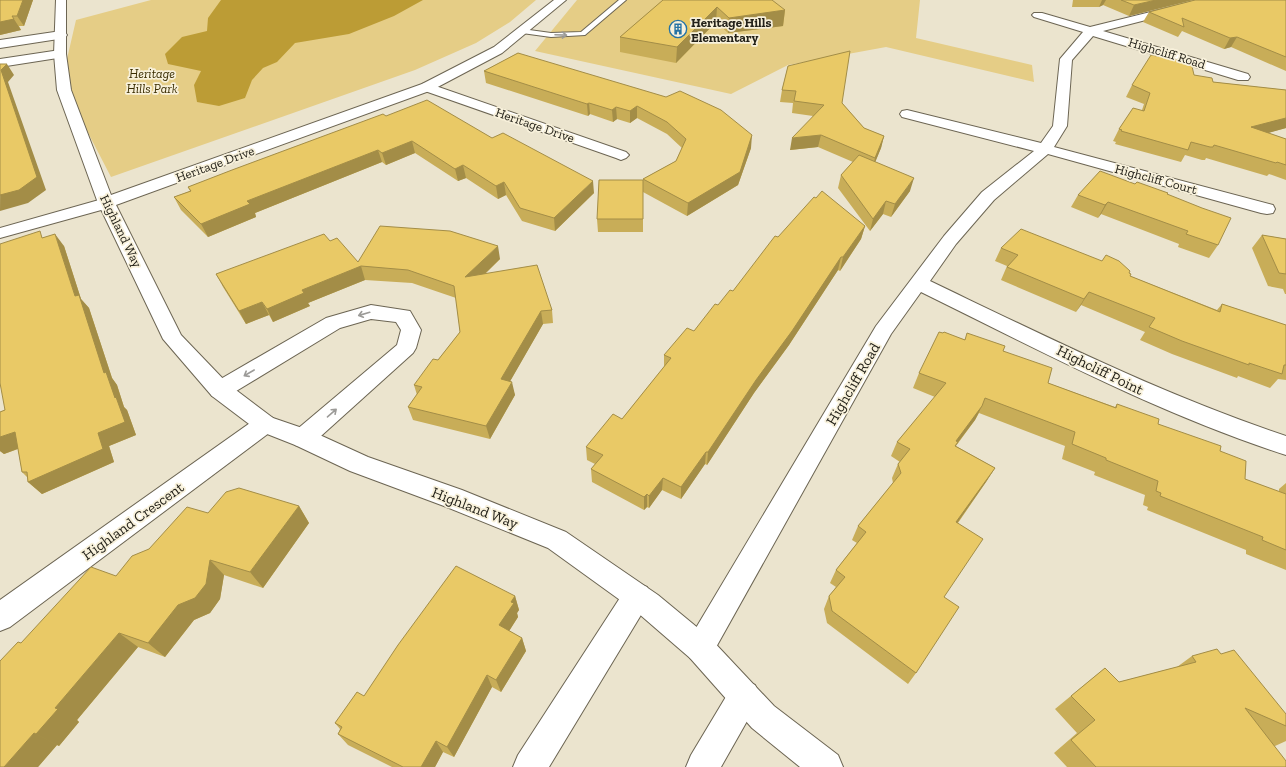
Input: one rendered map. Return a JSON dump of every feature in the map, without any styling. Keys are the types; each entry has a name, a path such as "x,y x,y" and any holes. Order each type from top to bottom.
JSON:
{"street":[{"name":"Highland Way","path":"61,0 60,54 64,90 106,203 173,339 220,390 265,424 303,438 359,464 453,498 557,540 637,596 700,648 763,717 826,767"},
{"name":"Heritage Drive","path":"0,234 106,203 427,87 498,50 561,0"},
{"name":"Highcliff Road","path":"700,648 883,331 950,240 988,196 1045,149 1060,126 1066,59 1092,30 1212,0"},
{"name":"Highcliff Road","path":"1038,15 1092,30 1243,77"},
{"path":"0,44 60,35"},
{"path":"0,63 60,54"},
{"name":"Heritage Drive","path":"427,87 621,155"},
{"path":"907,114 1045,149"},
{"name":"Highcliff Court","path":"1045,149 1267,209"},
{"name":"Highcliff Point","path":"918,283 1140,390 1242,432 1286,446"},
{"path":"220,390 333,323 371,312 403,316 411,330 406,348 303,438"},
{"name":"Highland Crescent","path":"0,617 265,424"},
{"path":"530,767 637,596"},
{"path":"703,767 744,696"}],"lane":[{"path":"522,31 552,34 584,34 623,0"}],"green space":[{"name":"Heritage Hills Park","path":"151,0 536,0 510,22 476,43 415,70 111,177 71,100 67,59 76,20"},
{"path":"577,0 920,0 916,38 1032,65 1034,82 886,47 788,65 731,94 535,51"}],"shaded area":[{"path":"221,0 423,0 394,16 349,34 295,43 277,62 263,68 252,80 245,98 219,106 197,102 194,85 201,71 168,64 165,54 182,37 207,31 208,18"}],"building":[{"path":"0,0 23,0 17,16 12,16 14,19 0,22"},
{"path":"663,0 772,0 785,10 729,18 717,7 677,47 620,37"},
{"path":"1121,0 1156,0 1134,5"},
{"path":"1195,0 1286,0 1286,57 1237,37 1230,38 1182,18 1184,27 1149,12"},
{"path":"850,51 842,103 864,128 884,136 875,158 821,135 792,138 824,105 794,101 796,91 782,90 788,66"},
{"path":"518,53 666,97 680,91 721,110 752,135 740,172 688,203 643,179 676,161 686,139 667,122 637,106 630,111 616,107 612,110 589,103 587,104 484,71"},
{"path":"1151,55 1191,62 1194,75 1212,78 1213,82 1286,90 1286,118 1251,127 1286,139 1286,165 1214,145 1213,147 1210,147 1191,142 1188,150 1121,131 1122,130 1119,129 1133,108 1144,111 1150,93 1132,85"},
{"path":"0,64 7,64 1,70 37,177 19,190 0,195"},
{"path":"427,100 492,138 503,133 593,181 554,218 520,208 504,182 496,186 463,165 455,169 412,141 382,153 378,150 247,201 250,204 201,224 174,197 191,191 188,187 232,170 383,114 386,116"},
{"path":"859,155 914,178 895,204 886,201 873,219 841,175"},
{"path":"1100,171 1135,184 1137,182 1168,193 1167,194 1231,218 1218,245 1186,234 1188,231 1108,202 1105,205 1078,195"},
{"path":"599,180 643,180 643,219 597,219"},
{"path":"822,191 865,226 843,257 841,257 792,331 756,380 708,452 706,452 681,487 663,478 649,496 647,494 644,497 591,469 603,455 586,447 613,414 622,419 671,358 664,355 687,328 694,331 715,304 718,305 730,290 733,291 775,236 778,237 814,197 816,198"},
{"path":"380,226 450,231 498,246 465,277 537,265 552,310 541,311 501,379 512,382 486,426 408,407 422,387 414,385 433,359 438,360 460,332 454,286 408,270 361,266 302,290 304,293 267,309 262,302 239,311 216,274 324,234 330,241 337,238 358,262"},
{"path":"1021,229 1102,261 1106,255 1119,261 1130,271 1130,276 1220,312 1222,304 1286,325 1286,365 1284,365 1282,374 1249,363 1249,365 1182,341 1149,327 1155,318 1089,292 1084,299 1007,267 1018,255 1001,248"},
{"path":"40,231 42,238 55,234 75,296 79,295 104,373 106,372 125,422 98,433 103,449 28,482 27,472 22,472 15,432 0,437 0,412 5,410 0,383 0,244"},
{"path":"1262,235 1286,239 1286,274 1279,273"},
{"path":"939,332 944,332 965,340 967,333 1005,346 1003,351 1052,368 1048,383 1116,408 1117,404 1159,419 1158,424 1221,446 1220,451 1246,461 1245,479 1286,494 1286,550 1262,540 1263,537 1160,496 1161,493 1156,491 1158,481 1106,460 1106,458 1072,444 1075,432 985,398 982,406 956,441 958,442 955,446 995,468 956,522 983,539 944,597 959,607 916,673 832,611 829,596 845,577 836,570 866,532 858,526 901,473 898,464 910,449 897,442 946,383 919,373"},
{"path":"239,488 299,506 250,572 210,560 206,584 195,598 178,605 148,643 119,633 55,708 58,709 36,734 34,733 4,767 0,767 0,661 18,642 21,643 91,567 116,576 132,556 149,549 187,507 208,513 226,492"},
{"path":"456,566 515,596 511,602 514,603 499,625 522,638 496,680 487,675 447,747 436,741 421,767 403,767 338,734 342,727 335,723 357,692 364,696 398,645"},
{"path":"1217,649 1221,654 1234,650 1286,714 1286,726 1245,708 1286,761 1286,767 1096,767 1071,740 1095,720 1071,696 1105,668 1119,682 1196,662 1192,656"}],"place":[{"name":"Heritage Hills Elementary","path":"678,29"}]}
